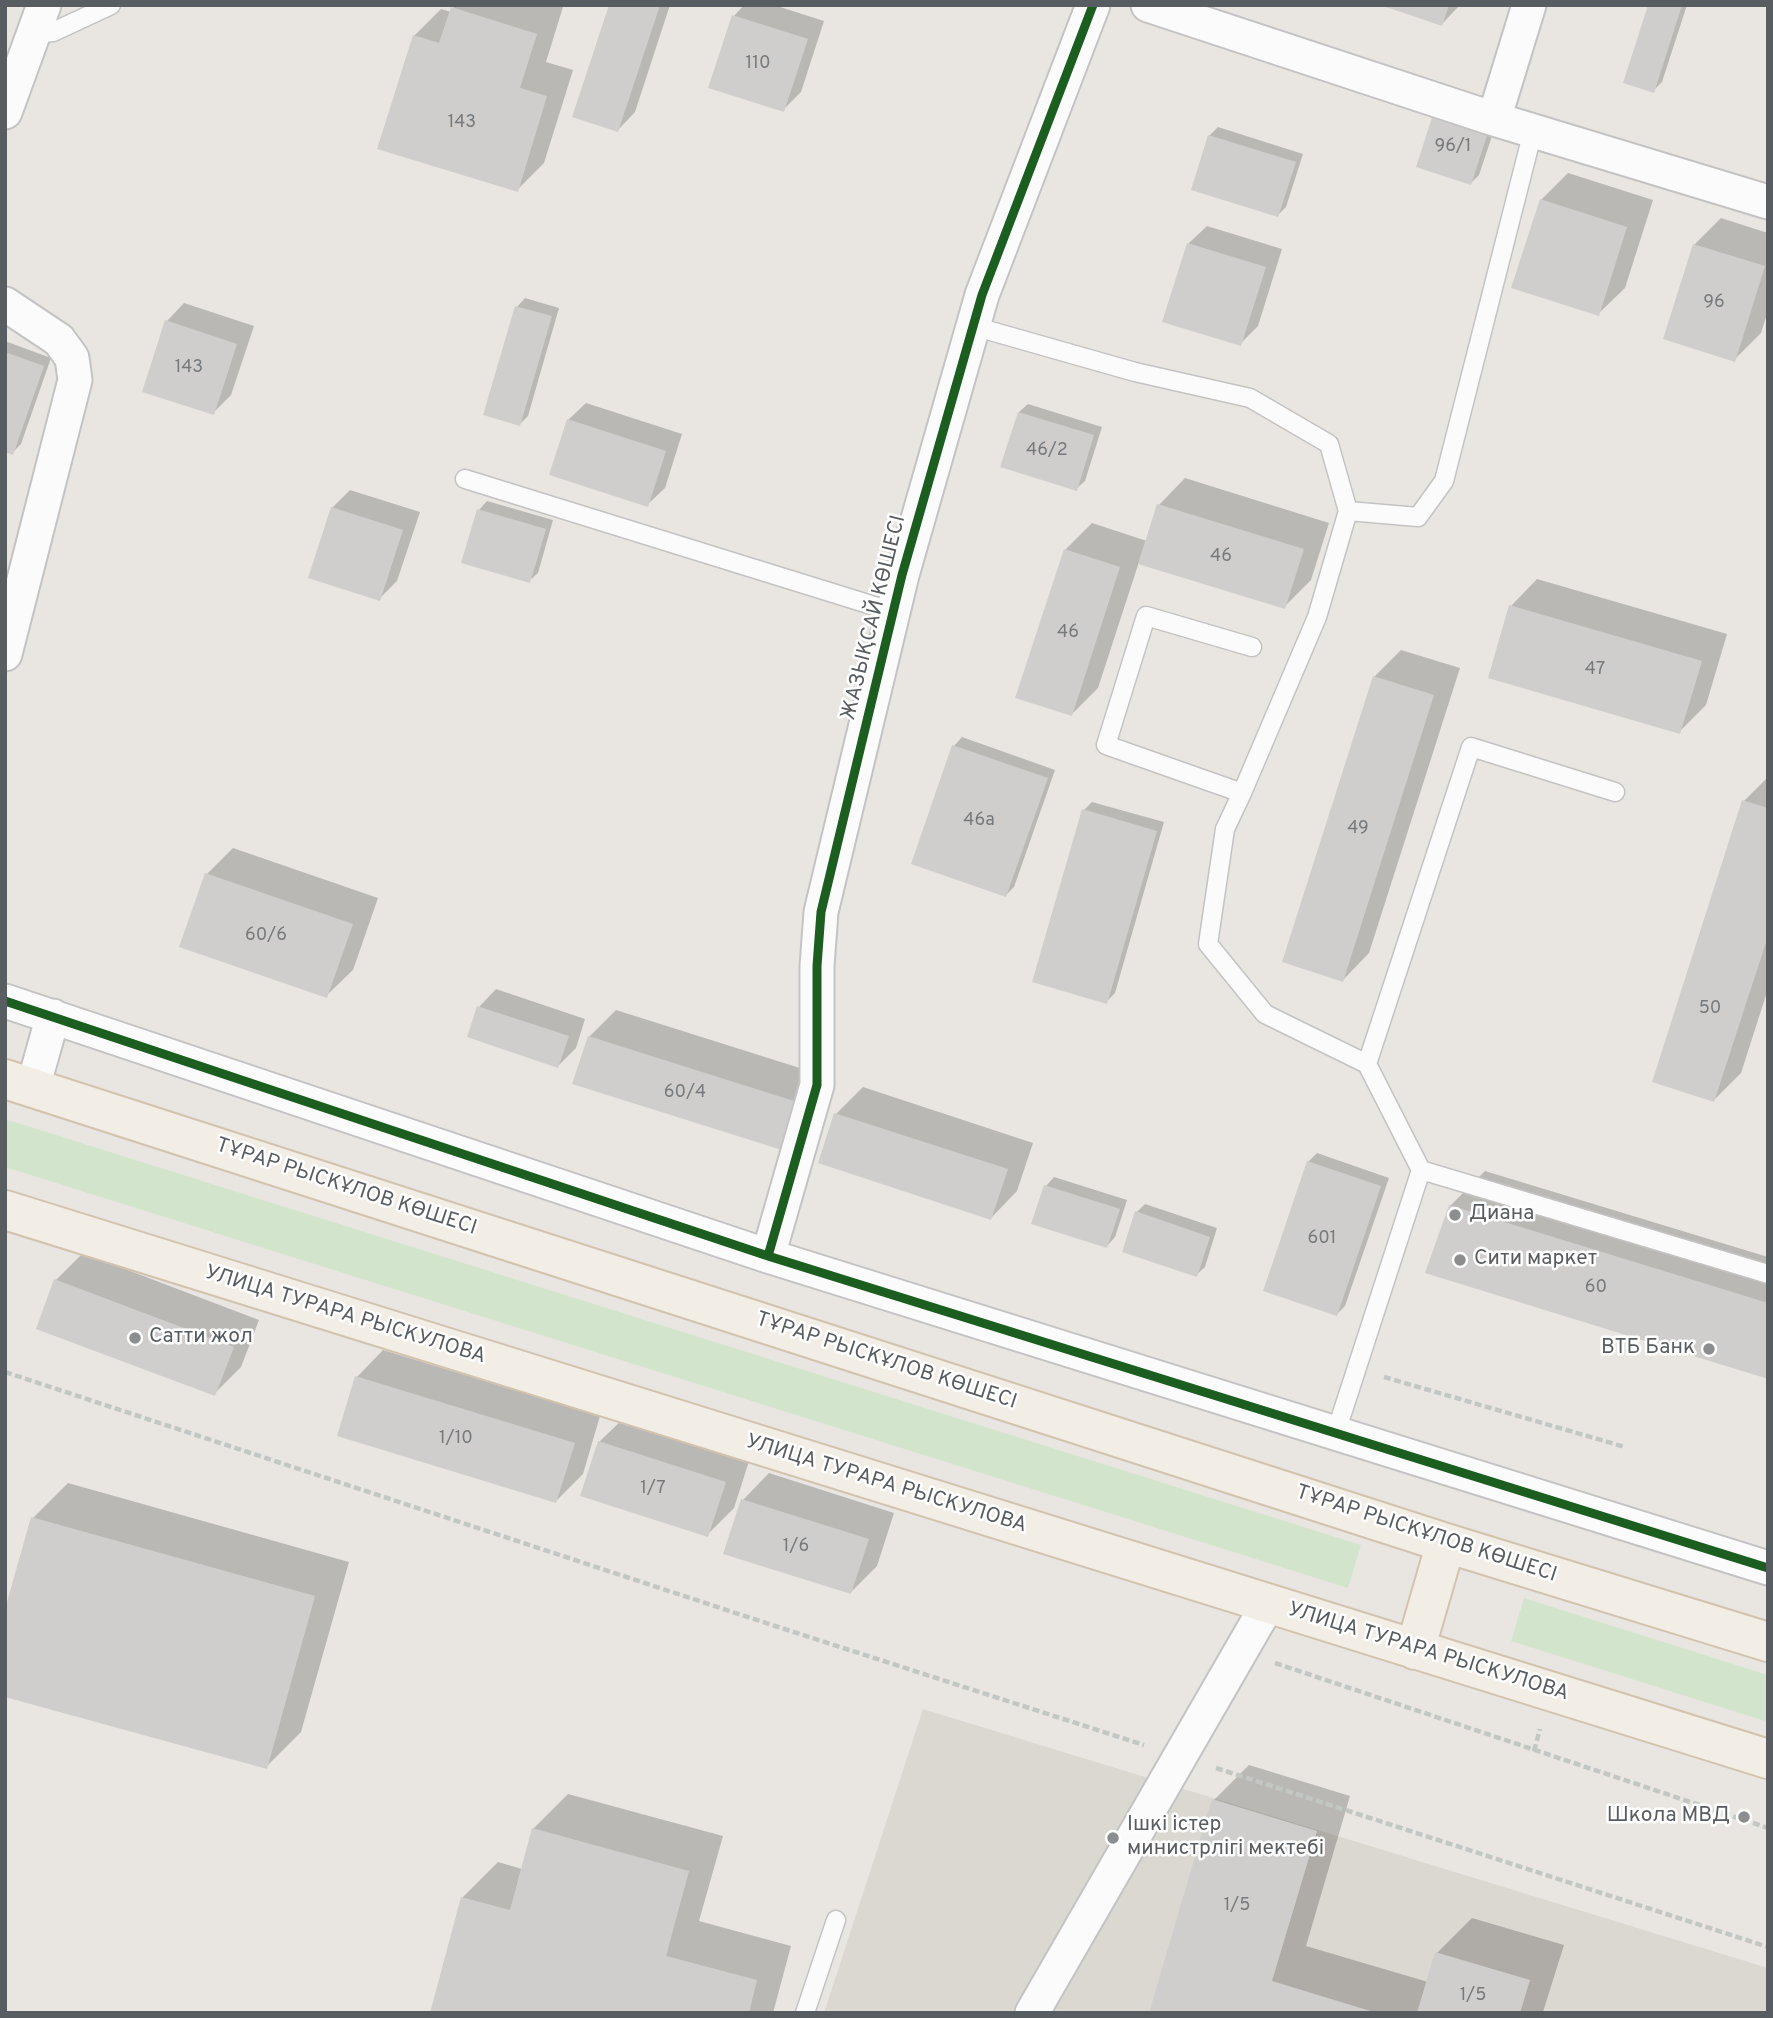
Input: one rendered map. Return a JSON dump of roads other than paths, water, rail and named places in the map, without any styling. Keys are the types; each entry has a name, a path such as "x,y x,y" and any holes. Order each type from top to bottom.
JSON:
{"main road":[{"name":"ТҰРАР РЫСКҰЛОВ КӨШЕСІ","path":"19,1083 1446,1543 1768,1642"},
{"name":"УЛИЦА ТУРАРА РЫСКУЛОВА","path":"5,1210 1768,1759"},
{"path":"1415,1650 1446,1543"}],"street":[{"name":"ЖАЗЫҚСАЙ КӨШЕСІ","path":"768,1256 817,1086 817,966 821,912 894,612 982,295 1093,5"},
{"path":"1148,5 1494,119 1768,202"},
{"path":"1494,119 1529,5"},
{"path":"5,112 39,20"},
{"path":"5,304 60,340 72,358 75,380 5,654"},
{"path":"5,1000 768,1256 1768,1568"},
{"path":"19,1083 53,1016"},
{"path":"1032,2013 1268,1604"}],"lane":[{"path":"39,20 53,32 111,5"},
{"path":"1348,511 1418,517 1444,481 1533,131"},
{"path":"973,326 1135,372 1250,398 1329,444 1348,511 1317,617 1225,829 1208,944 1265,1014 1367,1063 1421,1170 1336,1432"},
{"path":"465,479 894,612"},
{"path":"1242,793 1106,745 1146,616 1252,647"},
{"path":"1367,1063 1471,747 1615,792"},
{"path":"1421,1170 1768,1273"},
{"path":"805,2013 836,1920"}],"place":[{"name":"Диана","path":"1455,1215"},
{"name":"Сити маркет","path":"1460,1260"},
{"name":"Сатти жол","path":"135,1338"},
{"name":"ВТБ Банк","path":"1709,1349"},
{"name":"Школа МВД","path":"1744,1817"},
{"name":"Ішкі істер министрлігі мектебі","path":"1113,1838"}]}
